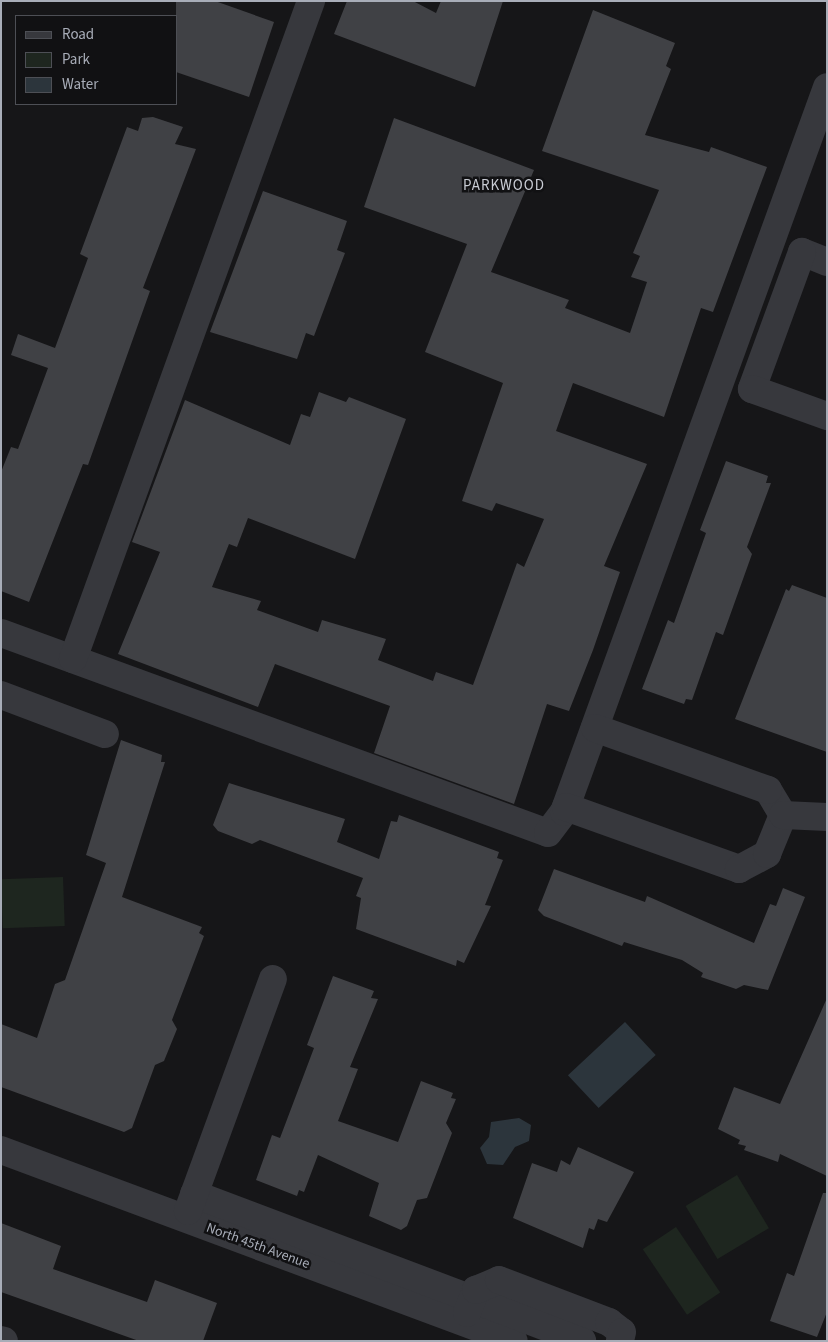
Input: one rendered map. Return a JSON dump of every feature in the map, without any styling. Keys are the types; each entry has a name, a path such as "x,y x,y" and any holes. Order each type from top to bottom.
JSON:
{"street":[{"path":"73,659 311,1"},
{"path":"1,633 530,830 548,833 566,807 827,87"},
{"path":"827,262 802,252 752,389 827,416"},
{"path":"1,695 105,734"},
{"path":"595,728 768,790 783,815"},
{"path":"566,807 739,869 767,854 783,815"},
{"path":"783,815 827,817"},
{"path":"185,1220 273,979"},
{"name":"North 45th Avenue","path":"1,1150 185,1220 468,1311 514,1341"},
{"path":"194,1194 468,1311 582,1341"},
{"path":"468,1311 476,1290 500,1280 609,1322 622,1332 620,1341"}],"green space":[{"path":"63,877 65,926 3,928 1,879"},
{"path":"737,1175 769,1228 718,1259 686,1206"},
{"path":"676,1227 720,1292 687,1315 643,1249"}],"water":[{"path":"625,1022 656,1055 599,1108 568,1075"},
{"path":"519,1118 531,1125 529,1141 515,1147 503,1165 487,1164 480,1148 489,1137 491,1122"}],"building":[{"path":"176,1 215,1 274,22 249,97 178,73 178,15 176,15"},
{"path":"347,1 413,1 436,13 441,1 503,1 475,87 334,34"},
{"path":"593,10 675,43 666,66 671,69 645,135 709,152 711,147 767,167 713,312 701,308 664,417 573,383 556,431 647,464 604,566 620,572 593,650 569,711 547,704 514,804 374,753 390,706 275,664 258,707 118,654 160,552 132,542 185,400 290,445 301,414 310,417 319,392 346,402 349,397 406,419 355,559 248,518 237,547 229,544 212,587 261,601 257,610 318,632 322,620 386,639 378,660 433,681 436,672 473,685 517,563 524,567 544,519 496,503 492,511 462,501 503,383 425,352 467,244 364,207 394,118 534,170 491,272 569,300 565,308 630,333 647,282 631,277 640,256 633,253 659,190 542,151"},
{"path":"153,117 183,127 175,144 196,149 143,288 150,291 88,465 83,464 29,602 1,591 1,472 11,447 18,449 48,368 11,355 18,334 55,348 88,258 80,254 127,127 138,131 142,118"},
{"path":"263,191 347,221 337,250 345,253 314,336 306,333 297,359 210,332"},
{"path":"726,461 768,476 766,483 771,483 747,547 752,554 723,635 716,632 692,700 686,699 684,704 642,689 668,620 674,623 706,533 700,530"},
{"path":"792,585 827,598 827,752 735,719 786,589 789,591"},
{"path":"121,740 162,755 161,762 165,762 122,897 202,927 199,933 204,936 172,1020 177,1029 164,1061 155,1065 132,1128 124,1132 1,1087 1,1024 37,1038 55,984 65,980 106,863 86,855"},
{"path":"229,783 345,819 337,842 379,859 391,821 397,822 399,815 499,852 497,858 503,860 485,905 491,906 464,963 457,960 456,966 356,929 361,898 356,896 363,878 260,840 252,844 218,831 213,825"},
{"path":"554,869 645,902 647,896 754,943 770,904 776,906 783,888 805,897 768,990 744,985 736,989 701,977 703,973 682,960 624,942 622,946 544,916 538,910"},
{"path":"333,976 374,991 371,998 378,999 350,1067 358,1069 338,1121 398,1142 421,1081 453,1093 451,1098 456,1099 446,1123 452,1133 427,1198 417,1200 407,1226 401,1230 369,1216 379,1183 318,1155 304,1192 299,1190 297,1196 256,1180 272,1135 280,1138 314,1048 307,1045"},
{"path":"827,998 827,1176 780,1154 778,1162 744,1150 746,1146 738,1144 740,1140 718,1129 734,1087 780,1104"},
{"path":"578,1147 634,1172 607,1222 598,1219 594,1230 589,1228 583,1248 513,1218 532,1163 557,1172 561,1160 570,1165"},
{"path":"823,1193 827,1193 827,1312 817,1337 770,1321 787,1273 794,1276"},
{"path":"1,1223 61,1246 53,1269 147,1302 155,1280 217,1303 203,1341 139,1341 1,1292"}],"district":[{"name":"PARKWOOD","path":"504,186"}]}
